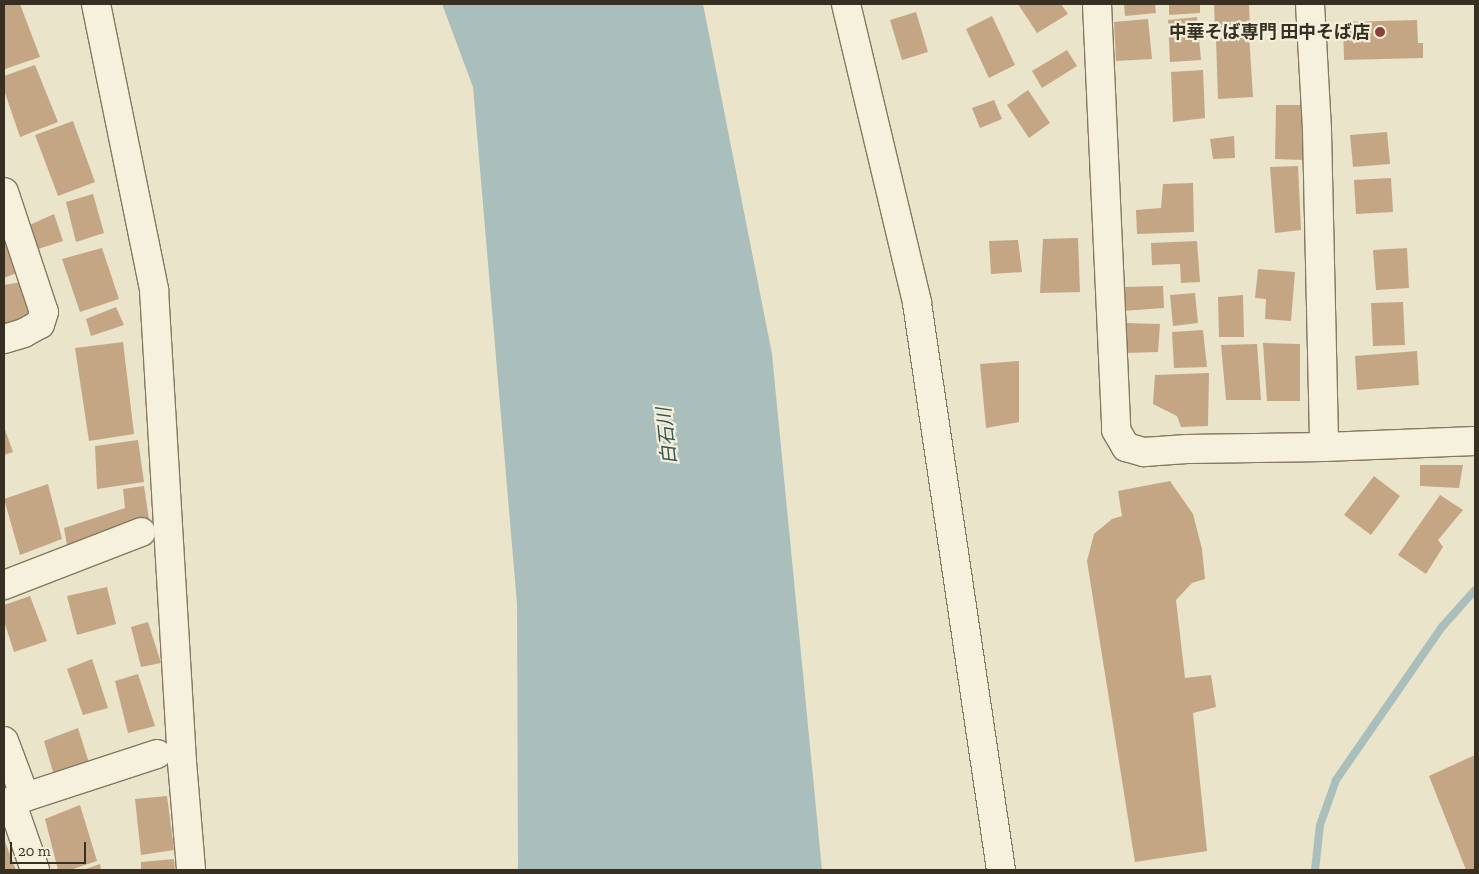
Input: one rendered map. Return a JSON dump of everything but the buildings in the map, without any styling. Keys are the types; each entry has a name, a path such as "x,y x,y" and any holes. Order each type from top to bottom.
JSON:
{"street":[{"path":"96,4 154,290 182,762 191,870"},
{"path":"846,4 917,303 1001,870"},
{"path":"1310,4 1317,132 1324,447"},
{"path":"1095,6 1116,430 1126,447 1144,452 1187,449 1324,447 1475,441"},
{"path":"4,192 44,312 40,324 24,333 4,339"},
{"path":"4,585 141,532"},
{"path":"4,741 13,801 35,870"},
{"path":"13,801 157,754"}],"water":[{"name":"白石川","path":"442,4 703,4 772,354 822,870 518,870 517,604 473,87"}],"waterway":[{"path":"1315,870 1320,825 1336,780 1442,627 1475,590"}],"place":[{"name":"中華そば専門 田中そば店","path":"1380,32"}]}
